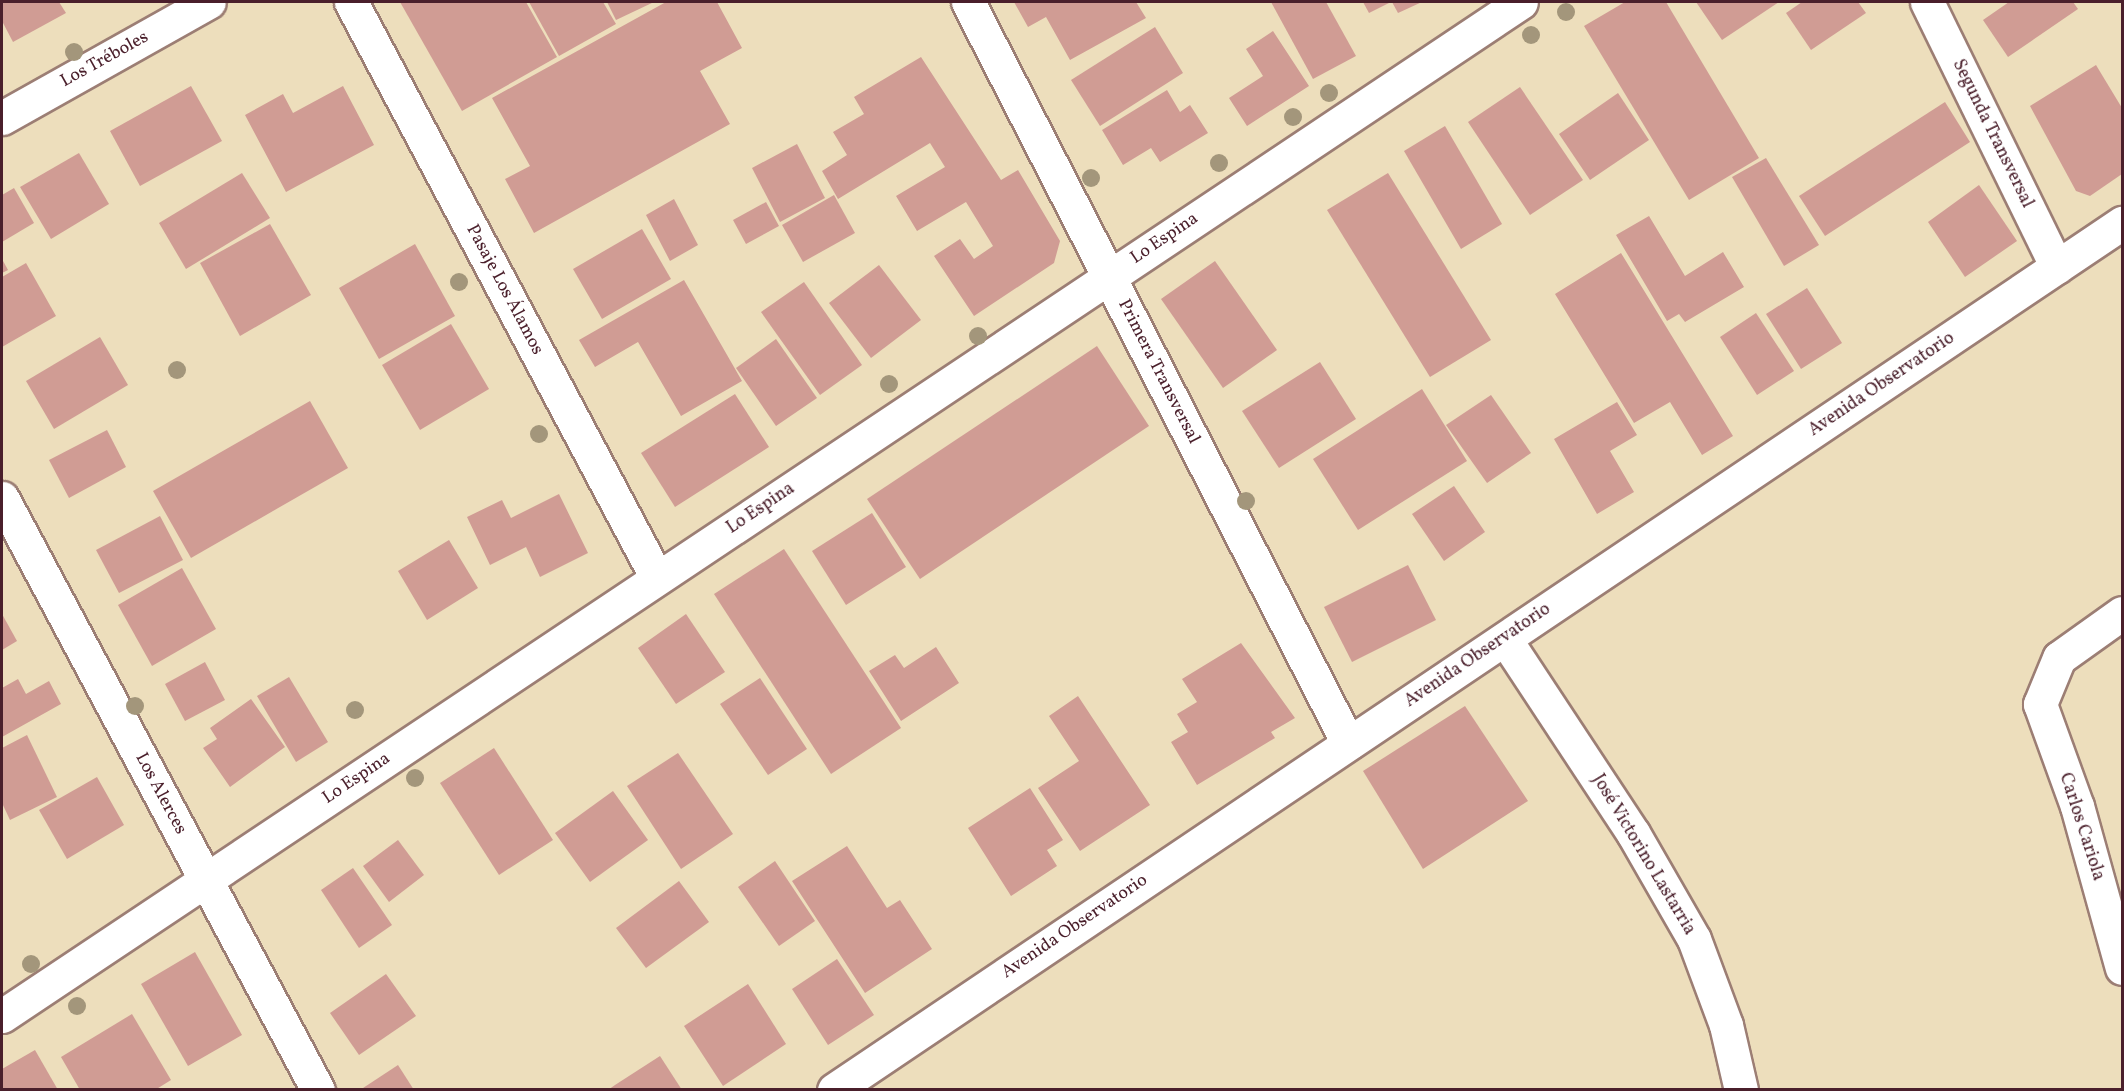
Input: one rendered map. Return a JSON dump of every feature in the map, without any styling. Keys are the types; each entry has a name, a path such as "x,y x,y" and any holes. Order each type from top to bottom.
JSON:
{"street":[{"name":"Los Tréboles","path":"2,118 209,2"},
{"name":"Pasaje Los Álamos","path":"351,2 657,578"},
{"name":"Primera Transversal","path":"968,2 1348,743"},
{"name":"Lo Espina","path":"2,1016 1521,2"},
{"name":"Segunda Transversal","path":"1927,2 2057,267"},
{"name":"Avenida Observatorio","path":"834,1089 2122,223"},
{"name":"Los Alerces","path":"2,498 318,1089"},
{"name":"Carlos Cariola","path":"2122,613 2059,658 2043,686 2043,722 2077,806 2122,968"},
{"name":"José Victorino Lastarria","path":"1504,639 1633,833 1694,939 1726,1025 1741,1089"}],"building":[{"path":"2,2 59,2 66,13 13,42 2,21"},
{"path":"400,2 526,2 557,57 462,111"},
{"path":"529,2 603,2 616,24 559,56"},
{"path":"607,2 654,2 616,20"},
{"path":"666,2 717,2 742,48 700,71 730,124 534,233 505,179 530,166 492,98"},
{"path":"1014,2 1136,2 1146,18 1070,60 1046,17 1028,27"},
{"path":"1271,2 1326,2 1356,56 1313,79"},
{"path":"1363,2 1391,2 1369,13"},
{"path":"1392,2 1422,2 1398,13"},
{"path":"1625,2 1666,2 1759,158 1689,200 1584,26"},
{"path":"1696,2 1779,2 1722,40"},
{"path":"1802,2 1858,2 1866,13 1811,50 1786,13"},
{"path":"2009,2 2073,2 2078,9 2008,57 1983,20"},
{"path":"1155,27 1183,73 1100,126 1071,80"},
{"path":"1273,31 1309,86 1247,126 1229,98 1263,76 1246,49"},
{"path":"921,57 1001,180 1018,170 1060,241 1054,263 974,316 934,256 960,239 974,259 993,246 966,202 917,231 896,196 945,167 930,143 838,199 822,171 847,155 833,132 864,114 854,97"},
{"path":"2096,65 2122,108 2122,174 2090,196 2076,191 2030,106"},
{"path":"191,86 222,141 140,186 110,131"},
{"path":"343,86 374,145 286,192 245,115 283,94 293,113"},
{"path":"1520,87 1583,180 1530,215 1468,122"},
{"path":"1167,90 1180,112 1190,105 1208,133 1160,162 1151,148 1123,165 1102,130"},
{"path":"1618,93 1649,140 1590,180 1559,134"},
{"path":"1945,102 1970,142 1825,236 1799,196"},
{"path":"1445,126 1502,224 1461,249 1404,151"},
{"path":"797,144 825,198 780,222 752,168"},
{"path":"79,153 109,204 51,239 20,187"},
{"path":"1766,158 1819,245 1784,266 1732,177"},
{"path":"242,173 270,218 186,269 159,223"},
{"path":"1388,173 1491,340 1430,377 1327,210"},
{"path":"1979,185 2017,241 1965,277 1928,222"},
{"path":"14,188 34,223 2,242 2,195"},
{"path":"834,195 855,233 803,262 782,225"},
{"path":"674,199 698,245 670,261 646,215"},
{"path":"766,202 779,226 746,244 733,220"},
{"path":"1649,216 1685,276 1723,252 1744,287 1685,322 1679,314 1667,321 1616,235"},
{"path":"270,224 311,295 240,336 200,263"},
{"path":"642,229 671,279 602,319 573,269"},
{"path":"415,244 455,316 379,359 339,288"},
{"path":"1621,253 1733,436 1702,455 1670,402 1634,423 1555,294"},
{"path":"2,259 8,270 2,273"},
{"path":"1215,261 1277,350 1223,388 1161,299"},
{"path":"26,263 56,316 2,347 2,277"},
{"path":"879,265 921,320 871,358 829,303"},
{"path":"684,280 742,381 681,416 638,342 595,367 579,340"},
{"path":"804,282 862,365 820,395 761,312"},
{"path":"1807,288 1842,343 1801,369 1766,314"},
{"path":"1756,313 1794,371 1757,395 1720,337"},
{"path":"451,324 489,389 420,430 382,365"},
{"path":"100,337 128,385 54,429 26,381"},
{"path":"776,339 817,398 776,426 736,368"},
{"path":"1097,346 1149,426 920,579 867,499"},
{"path":"1320,362 1356,419 1279,468 1242,411"},
{"path":"1422,389 1467,461 1358,530 1313,459"},
{"path":"735,394 769,447 675,507 641,453"},
{"path":"1491,395 1531,453 1487,483 1446,425"},
{"path":"310,401 348,468 191,558 153,491"},
{"path":"1617,402 1637,435 1610,451 1634,492 1597,514 1554,439"},
{"path":"107,430 126,467 69,498 49,460"},
{"path":"1454,486 1485,532 1444,561 1412,514"},
{"path":"559,494 588,553 540,577 526,547 490,565 467,517 502,500 511,518"},
{"path":"872,513 906,567 846,605 812,551"},
{"path":"160,516 183,560 119,593 96,550"},
{"path":"449,540 478,588 427,620 398,571"},
{"path":"784,549 901,728 831,774 714,594"},
{"path":"1408,565 1436,620 1352,662 1324,607"},
{"path":"182,568 216,629 152,666 118,605"},
{"path":"2,614 17,641 2,650"},
{"path":"686,614 725,672 676,704 638,648"},
{"path":"1241,643 1295,718 1271,732 1275,738 1197,785 1171,742 1188,732 1177,714 1197,702 1182,679"},
{"path":"936,647 959,683 901,721 869,671 895,655 904,668"},
{"path":"205,662 225,700 185,721 165,684"},
{"path":"289,677 328,742 296,762 257,696"},
{"path":"760,678 807,749 768,775 720,704"},
{"path":"18,679 26,694 49,681 61,704 2,737 2,688"},
{"path":"1078,696 1150,805 1080,851 1038,788 1079,761 1049,716"},
{"path":"251,699 285,747 230,787 203,748 217,739 210,728"},
{"path":"1465,706 1528,801 1423,869 1363,771"},
{"path":"27,735 57,797 10,820 2,803 2,748"},
{"path":"494,748 553,840 499,875 440,783"},
{"path":"678,753 733,834 681,869 627,786"},
{"path":"97,777 124,825 67,859 39,810"},
{"path":"1030,788 1063,840 1047,850 1057,866 1011,896 968,828"},
{"path":"613,791 648,840 590,882 555,833"},
{"path":"398,840 424,875 389,902 363,866"},
{"path":"847,846 887,908 900,900 932,949 865,993 792,881"},
{"path":"775,861 815,921 779,946 738,887"},
{"path":"353,868 392,925 359,948 321,890"},
{"path":"679,881 709,922 646,968 616,928"},
{"path":"195,952 242,1035 188,1066 141,984"},
{"path":"837,959 874,1015 828,1045 792,989"},
{"path":"386,974 416,1016 359,1055 330,1013"},
{"path":"748,984 786,1044 723,1086 684,1026"},
{"path":"132,1014 171,1080 155,1090 80,1090 61,1057"},
{"path":"35,1050 58,1090 2,1090 2,1069"},
{"path":"660,1056 682,1090 608,1090 615,1085"},
{"path":"398,1065 414,1090 360,1090"}]}
